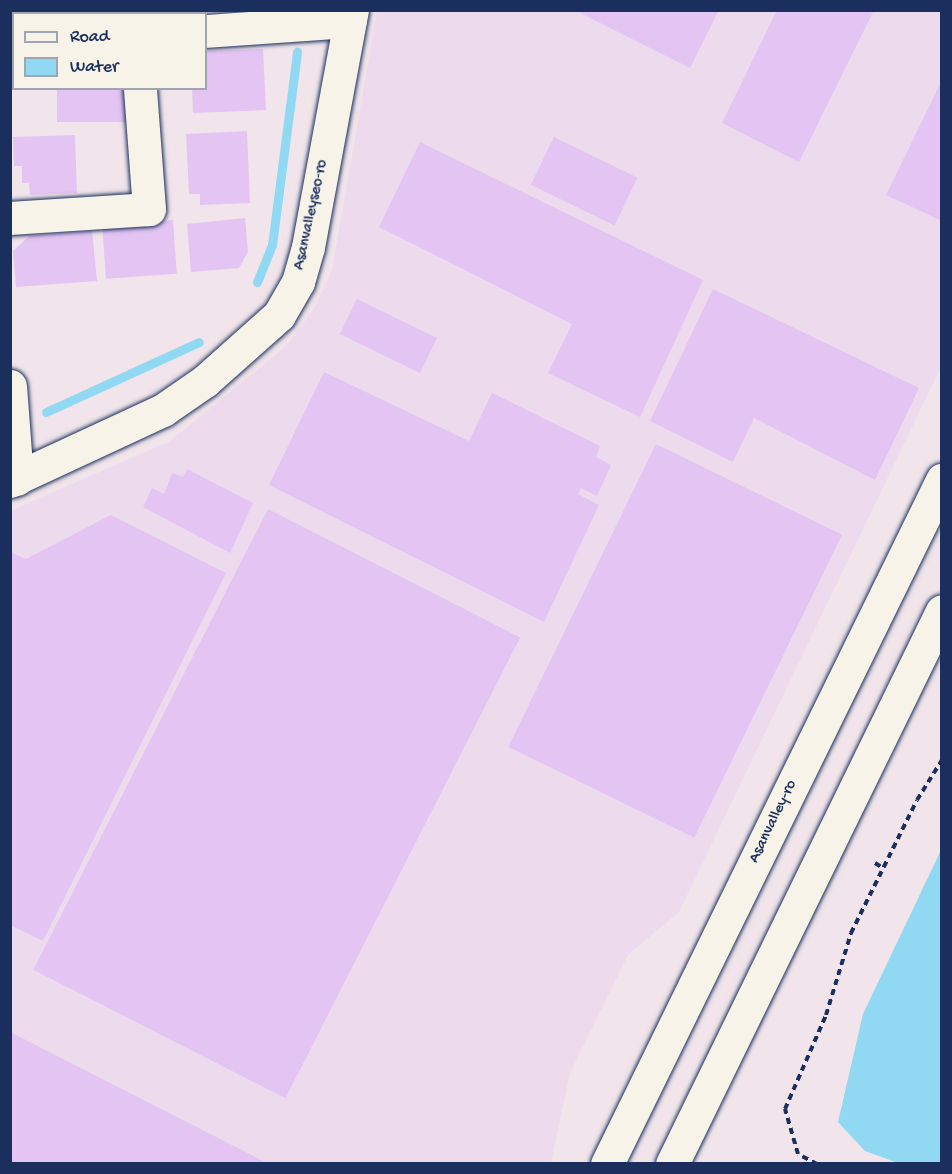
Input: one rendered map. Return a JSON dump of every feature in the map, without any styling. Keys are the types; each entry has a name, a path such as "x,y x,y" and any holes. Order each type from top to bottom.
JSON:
{"street":[{"path":"207,31 351,16"},
{"name":"Asanvalleyseo-ro","path":"14,480 163,410 205,381 279,315 298,282 308,247 351,16"},
{"path":"10,218 149,209 140,90"},
{"path":"10,386 14,480"},
{"name":"Asanvalley-ro","path":"607,1164 942,480"},
{"path":"672,1164 942,611"}],"path":[{"path":"817,1164 798,1154 785,1109 826,1015 851,933 883,868 942,760"},
{"path":"875,864 883,868"}],"shaded area":[{"path":"377,11 941,11 941,367 679,912 628,955 570,1073 551,1163 11,1163 10,511 170,441 285,347 312,312 332,270"}],"water":[{"path":"941,850 941,1163 898,1163 865,1151 838,1122 863,1014"}],"building":[{"path":"574,10 719,10 690,68"},
{"path":"777,10 874,10 799,162 722,123"},
{"path":"263,49 266,110 193,113 192,90 207,90 207,51"},
{"path":"942,80 942,221 886,195"},
{"path":"57,90 127,90 127,122 57,122"},
{"path":"247,131 250,203 200,205 200,194 189,194 186,134"},
{"path":"75,135 77,193 30,195 29,183 22,183 22,166 14,166 13,137"},
{"path":"554,137 638,178 614,225 531,185"},
{"path":"420,142 703,280 640,417 548,373 572,324 379,227"},
{"path":"245,218 248,252 239,268 191,272 187,224"},
{"path":"173,220 177,274 106,279 102,225"},
{"path":"92,231 97,281 16,287 13,251 29,236"},
{"path":"713,289 919,388 875,480 754,418 733,462 650,421"},
{"path":"357,299 437,338 420,373 340,334"},
{"path":"324,372 469,441 492,393 600,446 596,457 611,465 597,496 581,488 578,494 599,505 544,622 269,485"},
{"path":"656,444 842,535 694,838 508,747"},
{"path":"187,469 253,503 230,553 143,507 152,488 164,494 172,473 183,477"},
{"path":"268,509 520,637 285,1098 33,970"},
{"path":"111,515 226,573 43,941 10,925 10,552 26,559"},
{"path":"10,1032 269,1164 10,1164"}],"waterway":[{"path":"257,282 272,245 297,52"},
{"path":"46,412 199,342"}]}
